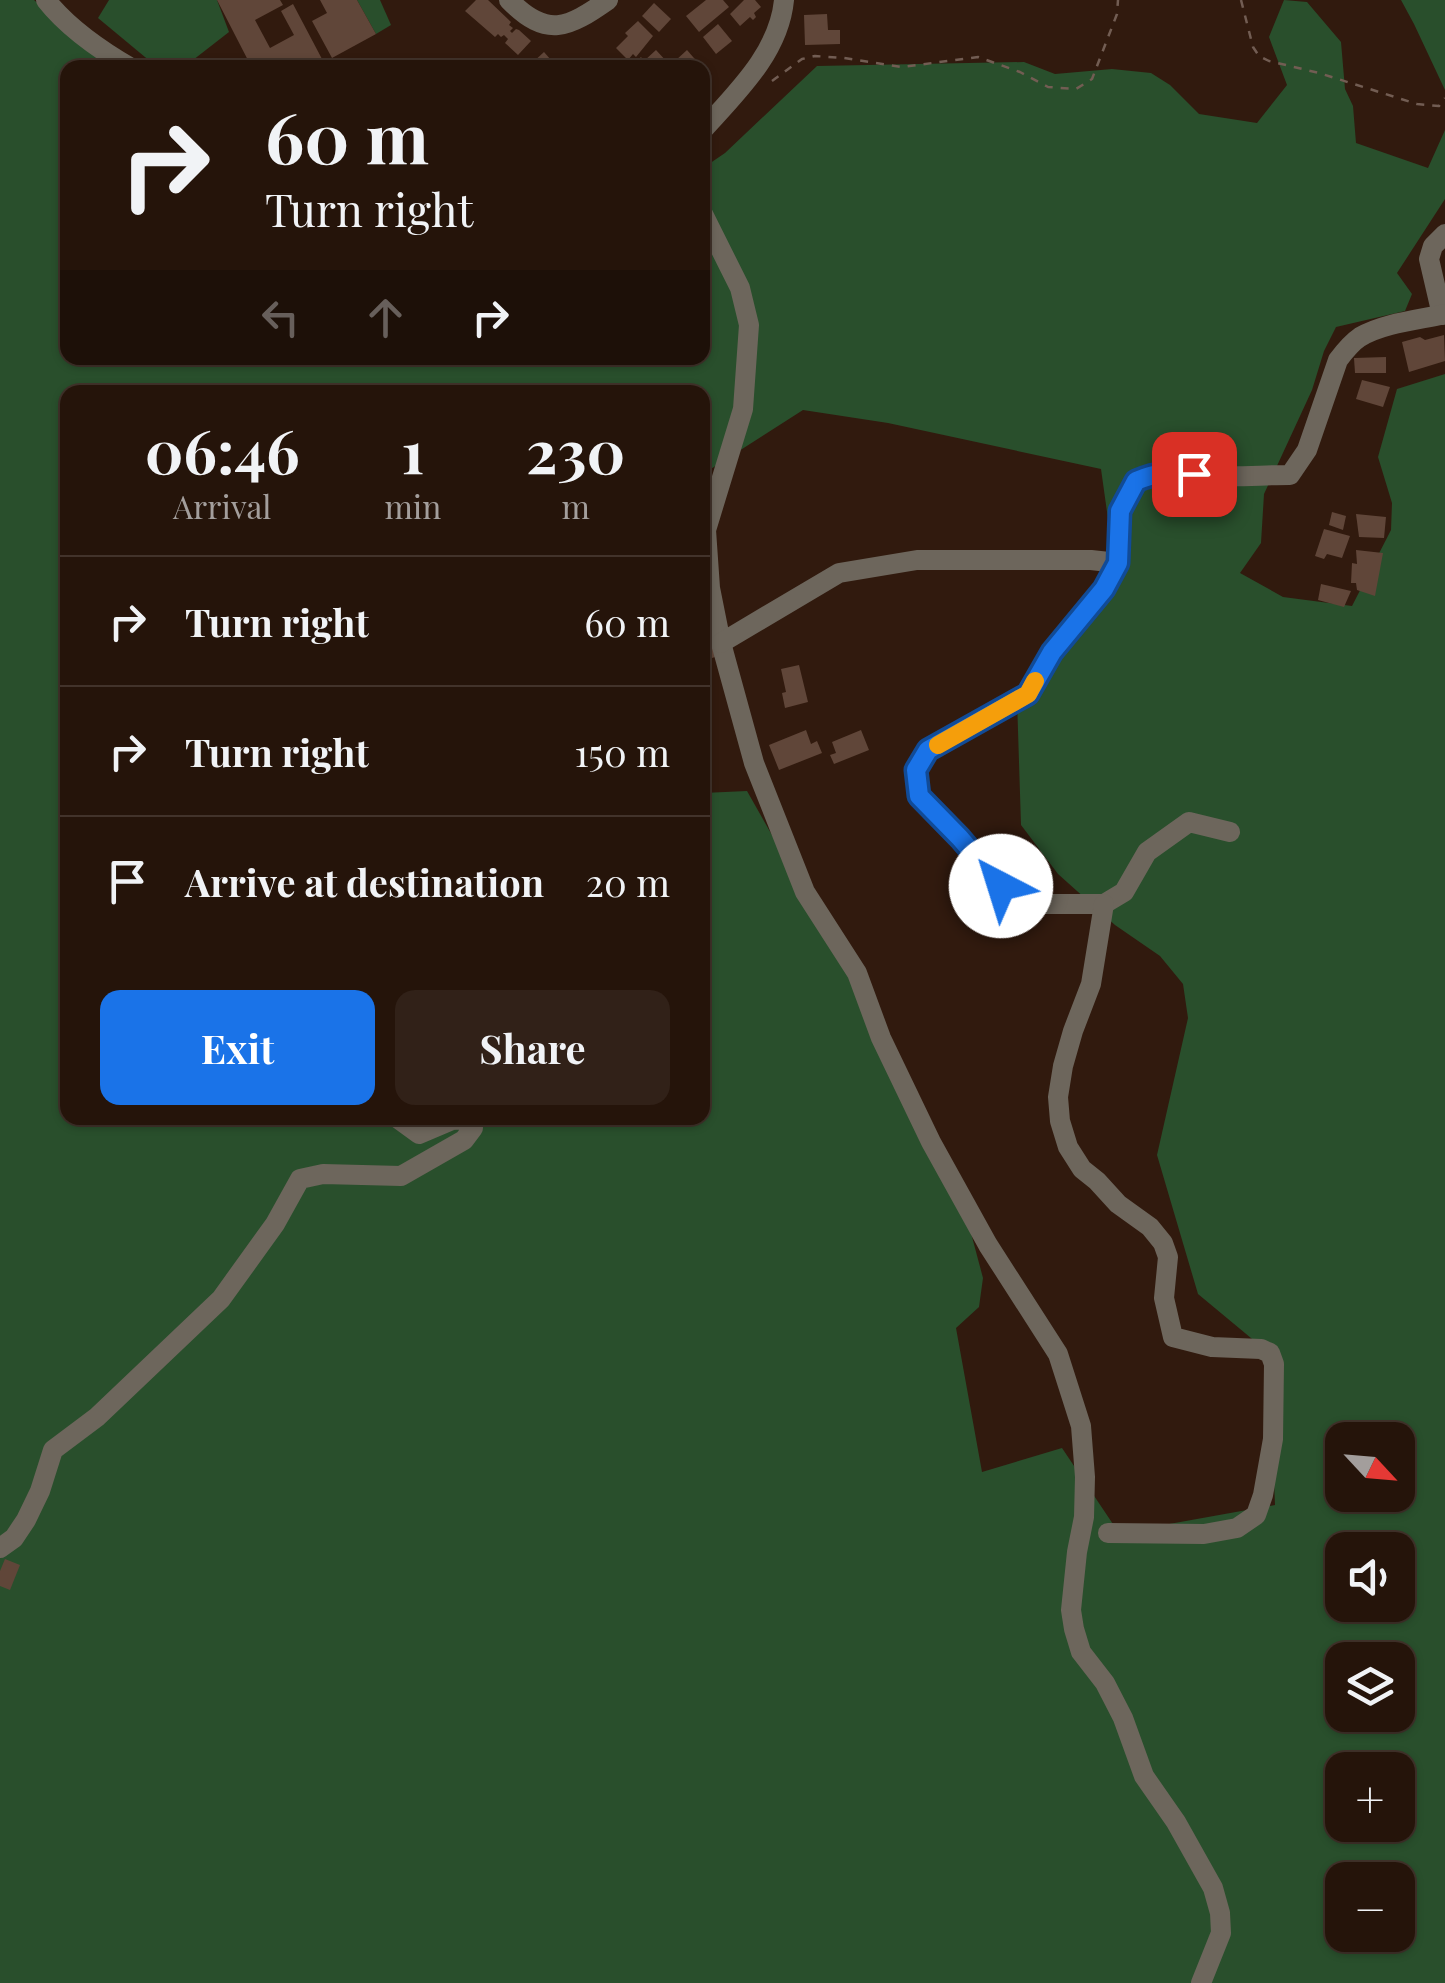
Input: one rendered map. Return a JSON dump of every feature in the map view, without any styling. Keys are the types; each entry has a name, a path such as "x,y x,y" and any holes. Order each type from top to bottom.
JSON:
{"street":[{"path":"46,0 58,15 119,60"},
{"path":"509,0 524,16 560,26 579,20 608,0"},
{"path":"710,122 769,51 780,26 784,0"},
{"path":"710,228 740,288 748,325 744,409 710,517"},
{"path":"1230,832 1189,822 1146,852 1124,892 1104,904 1033,904 1001,886 919,796 916,770 928,750 1028,694 1052,652 1104,589 1118,563 1120,511 1136,481 1172,471 1217,476 1290,475 1307,450 1338,360 1347,348 1386,328 1444,314 1429,260 1433,246 1445,234"},
{"path":"721,642 839,573 917,560 1118,563"},
{"path":"710,588 754,763 805,892 857,973 881,1038 963,1203 1058,1354 1081,1426 1086,1477 1071,1610 1074,1629 1081,1652 1124,1718 1144,1776 1214,1888 1221,1932 1201,1983"},
{"path":"1104,904 1091,984 1068,1048 1058,1096 1068,1147 1082,1169 1118,1204 1150,1226 1163,1244 1168,1257 1164,1298 1173,1337 1212,1347 1261,1348 1270,1353 1274,1364 1273,1440 1256,1515 1237,1528 1204,1534 1108,1533"},
{"path":"407,1125 419,1134 440,1125"},
{"path":"0,1548 14,1538 26,1520 40,1491 52,1450 98,1418 221,1298 275,1224 300,1179 323,1174 401,1176 464,1140 473,1128 471,1125"}],"path":[{"path":"760,90 802,59 816,56 902,67 978,57 1048,86 1076,89 1092,79 1117,14 1118,0"},
{"path":"1241,0 1254,48 1269,61 1416,104 1439,106 1445,98"}],"green space":[{"path":"0,0 34,0 105,60 60,60 60,365 710,365 710,163 817,66 1024,62 1055,74 1112,69 1151,73 1170,85 1199,114 1257,123 1287,85 1269,37 1284,0 1307,2 1341,42 1356,143 1428,168 1445,130 1445,199 1397,273 1412,294 1405,311 1336,327 1264,494 1261,543 1240,573 1283,597 1352,606 1391,530 1392,503 1378,457 1397,389 1445,374 1445,1983 0,1983"},
{"path":"109,0 217,0 229,32 193,60 149,60 98,18"},
{"path":"357,0 380,0 391,25 376,34"},
{"path":"1401,0 1445,0 1445,90 1414,24"}],"building":[{"path":"217,0 280,0 283,5 255,20 270,48 294,35 281,11 293,4 322,59 320,60 248,60"},
{"path":"320,0 357,0 376,34 332,58 312,21 327,13"},
{"path":"476,0 488,0 511,22 512,33 519,30 531,41 518,55 505,43 508,39 504,35 495,37 465,11"},
{"path":"706,0 723,0 729,7 699,32 686,16"},
{"path":"744,0 755,0 761,7 753,20 750,17 740,26 730,14"},
{"path":"654,3 671,19 659,32 642,16"},
{"path":"827,14 828,30 840,30 840,44 805,45 804,15"},
{"path":"638,21 653,36 636,57 633,54 628,60 616,48"},
{"path":"718,24 732,41 716,54 703,37"},
{"path":"656,50 665,60 645,60"},
{"path":"687,50 696,60 676,60"},
{"path":"544,52 551,60 535,60"},
{"path":"1444,335 1445,361 1409,372 1402,342"},
{"path":"1386,357 1386,373 1355,373 1354,358"},
{"path":"1362,380 1390,387 1383,407 1356,399"},
{"path":"1332,512 1346,516 1343,530 1329,525"},
{"path":"1356,514 1386,517 1384,538 1359,537"},
{"path":"1324,529 1350,536 1342,558 1315,556"},
{"path":"1356,550 1383,553 1375,596 1357,590 1356,583 1351,583 1352,563 1357,564"},
{"path":"1321,584 1351,591 1344,607 1318,600"},
{"path":"799,665 808,702 785,708 781,669"},
{"path":"806,730 811,744 817,741 822,753 779,770 769,745"},
{"path":"861,730 869,750 834,764 830,755 836,753 832,742"},
{"path":"5,1559 20,1565 10,1590 0,1586"}],"slow traffic":[{"path":"938,745 1028,694 1035,681"}],"route":[{"path":"1001,886 919,796 916,770 928,750 1028,694 1052,652 1104,589 1118,563 1120,511 1136,481 1172,471 1194,474"}]}
